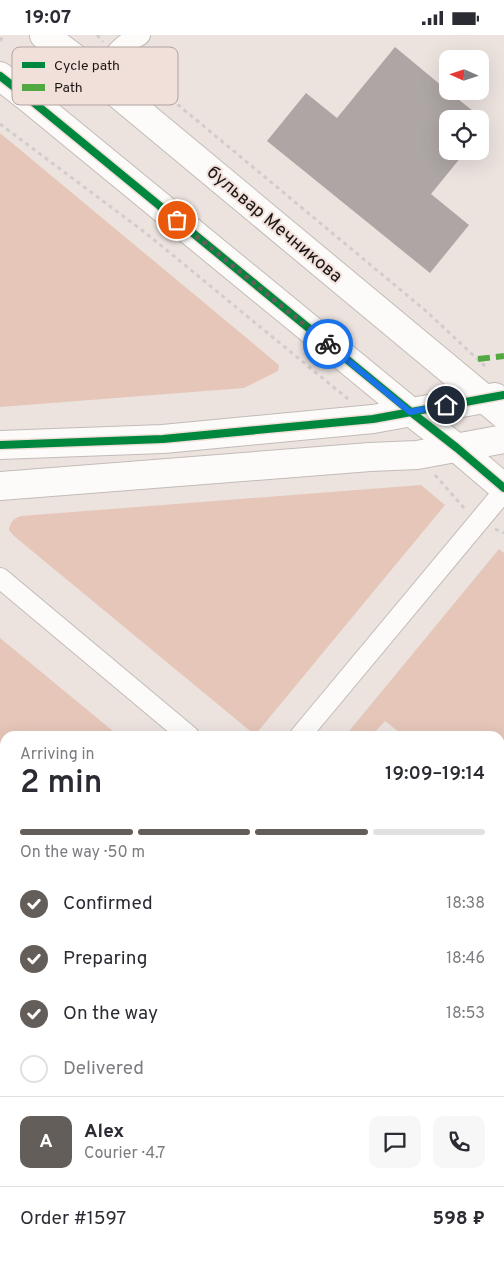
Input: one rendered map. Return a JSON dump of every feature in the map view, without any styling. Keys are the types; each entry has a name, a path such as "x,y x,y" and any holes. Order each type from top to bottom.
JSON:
{"street":[{"name":"бульвар Мечникова","path":"44,35 59,47"},
{"path":"123,47 127,43 141,44"},
{"path":"0,76 12,85"},
{"path":"37,105 410,412 458,448 504,489 304,731"},
{"name":"бульвар Мечникова","path":"132,105 493,397 504,415"},
{"path":"0,445 162,439 372,419 493,397"},
{"path":"0,486 417,455 504,439"},
{"path":"0,578 182,731"}],"path":[{"path":"0,41 4,35"},
{"path":"97,35 108,47"},
{"path":"178,105 426,311 478,359"},
{"path":"0,124 147,234 372,419"},
{"path":"417,455 478,522 504,533"}],"shaded area":[{"path":"0,133 279,365 278,371 244,388 0,407"},
{"path":"421,485 445,505 258,731 250,731 14,536 9,530 10,525 16,518 21,516"},
{"path":"499,549 504,553 504,731 398,731 385,721 376,731 349,731"},
{"path":"0,638 113,731 0,731"}],"building":[{"path":"395,47 439,84 439,100 459,100 472,110 439,110 439,160 459,160 431,194 469,225 430,273 267,141 306,93 337,118"}],"marked path":[{"path":"478,359 504,356"}],"cycle path":[{"path":"0,76 12,85"},
{"path":"37,105 504,488"},
{"path":"0,445 163,439 373,419 504,395"}],"way so far":[{"path":"177,220 328,344"}],"route":[{"path":"328,344 410,412 446,405"}]}
